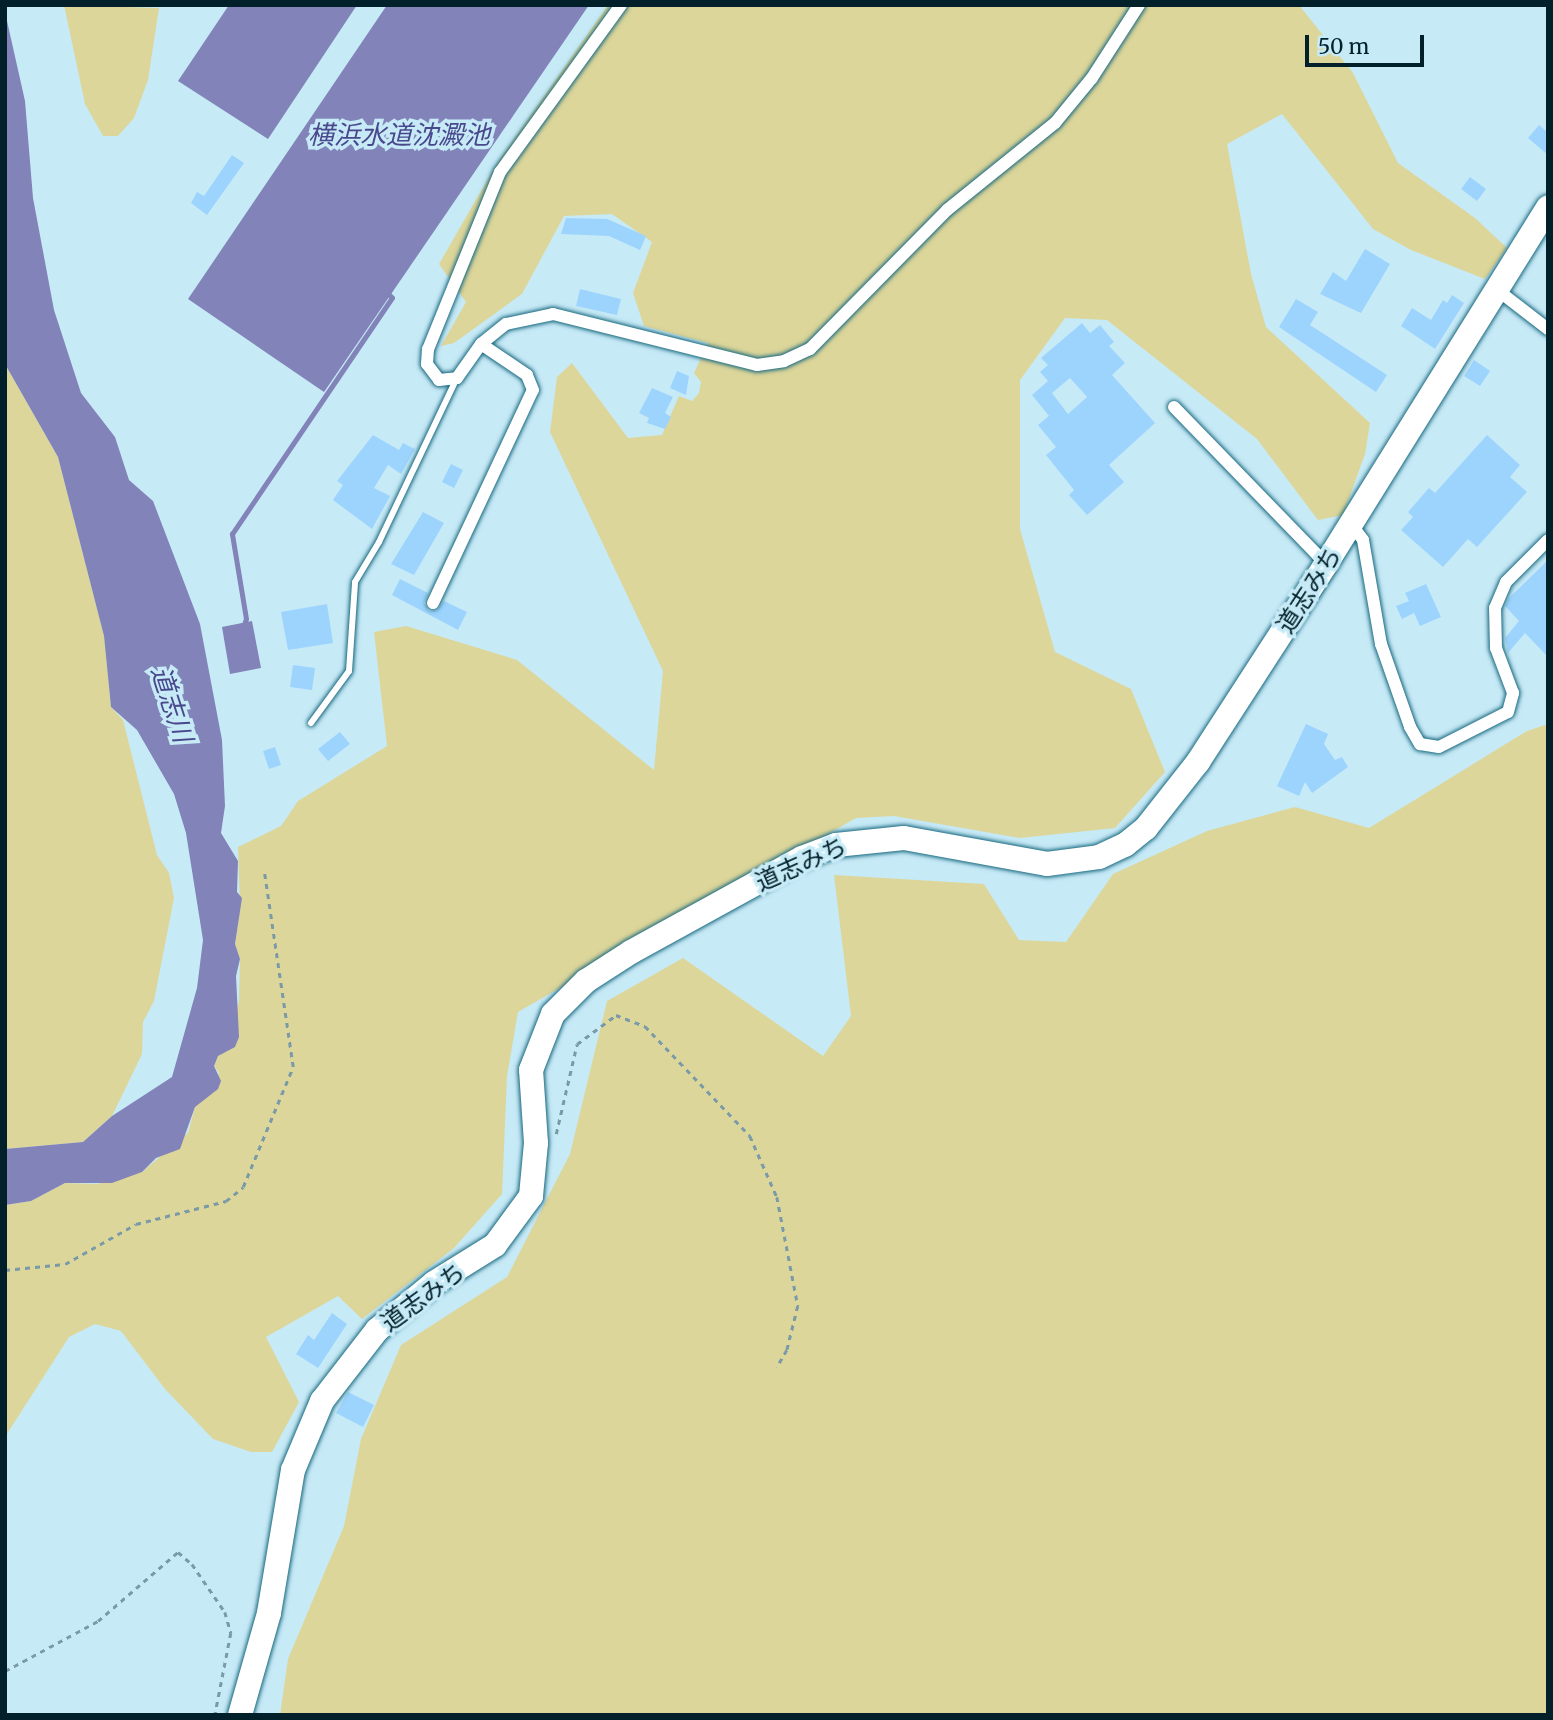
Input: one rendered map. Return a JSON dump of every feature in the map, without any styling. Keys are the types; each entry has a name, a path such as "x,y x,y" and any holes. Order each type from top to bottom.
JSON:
{"highway":[{"name":"道志みち","path":"240,1715 269,1613 293,1470 322,1401 377,1330 434,1283 495,1245 511,1228 531,1196 537,1143 531,1070 542,1032 568,996 631,952 802,858 836,845 882,837 1047,864 1099,857 1125,845 1164,808 1198,762 1326,564 1548,207"}],"street":[{"path":"621,5 500,172 428,349 432,374 439,380 457,378 481,344 506,324 553,314 757,365 784,361 810,349 947,210 1055,122 1092,78 1139,5"},
{"path":"1496,289 1548,329"},
{"path":"432,603 533,390 527,375 481,344"},
{"path":"1174,407 1326,564"},
{"path":"1351,524 1363,540 1381,644 1410,727 1420,744 1439,747 1508,712 1513,693 1496,648 1495,608 1506,582 1548,540"}],"lane":[{"path":"311,723 349,671 355,582 379,542 457,378"}],"path":[{"path":"5,1270 65,1264 136,1224 226,1200 243,1187 293,1067 264,870"},
{"path":"537,1143 554,1142 577,1044 616,1014 645,1026 750,1136 777,1197 798,1306 787,1350 777,1367"},
{"path":"5,1671 98,1621 178,1552 192,1564 225,1612 231,1633 215,1715"}],"shaded area":[{"path":"64,5 159,8 148,80 134,118 118,136 103,136 85,104"},
{"path":"608,5 1299,5 1353,73 1398,163 1475,218 1507,248 1485,279 1411,250 1373,229 1282,114 1227,144 1251,274 1266,327 1370,423 1365,454 1343,515 1318,520 1257,439 1107,320 1065,318 1020,380 1020,529 1055,652 1131,689 1165,772 1115,828 1020,838 894,816 856,818 518,1012 507,1076 502,1194 454,1248 362,1319 338,1296 266,1337 299,1402 272,1452 251,1452 213,1439 165,1389 121,1331 95,1324 69,1337 5,1437 5,1205 31,1201 65,1183 97,1184 142,1172 188,1133 195,1107 219,1073 214,1066 218,1056 230,1048 239,1000 240,959 235,945 240,907 238,847 281,826 298,801 387,746 374,632 406,626 517,660 654,770 663,671 550,432 557,377 572,363 628,438 662,435 679,396 692,401 699,393 701,382 694,373 708,343 644,326 633,293 652,242 612,214 564,216 522,294 454,343 441,346 466,302 439,264 497,163"},
{"path":"5,364 58,457 104,636 111,707 123,720 157,855 169,873 174,898 154,1001 143,1022 142,1054 112,1116 83,1142 5,1149"},
{"path":"1548,724 1548,1715 280,1715 288,1659 344,1526 361,1439 401,1345 507,1277 570,1154 607,1001 683,958 823,1056 851,1016 834,875 984,884 1019,940 1066,942 1113,874 1207,831 1295,807 1369,828 1527,731"}],"water":[{"name":"横浜水道沈澱池","path":"229,5 357,5 268,139 178,81"},
{"name":"横浜水道沈澱池","path":"387,5 589,5 324,392 188,299"},
{"name":"道志川","path":"5,12 25,101 33,198 54,310 81,393 115,437 129,480 153,501 200,624 222,740 225,806 221,833 238,861 237,892 242,898 235,944 240,959 236,976 239,1037 235,1047 218,1056 214,1066 221,1081 218,1089 195,1107 180,1149 156,1158 142,1172 112,1183 65,1183 31,1201 5,1205 5,1149 83,1142 112,1116 172,1077 197,988 203,940 186,833 174,794 137,730 111,707 104,636 58,457 5,364"},
{"path":"252,621 261,668 230,674 222,627"}],"building":[{"path":"1539,125 1548,133 1548,155 1528,138"},
{"path":"232,155 244,163 207,215 191,203 197,192 204,196"},
{"path":"1470,177 1486,189 1477,201 1461,189"},
{"path":"566,218 607,219 646,236 640,250 609,236 561,234"},
{"path":"1365,249 1390,264 1361,313 1320,294 1333,272 1346,281"},
{"path":"580,289 621,299 617,315 576,306"},
{"path":"1452,295 1464,303 1435,349 1401,326 1412,308 1431,320 1443,300 1447,303"},
{"path":"1296,299 1318,312 1310,325 1387,375 1376,392 1279,327"},
{"path":"1082,323 1090,333 1100,325 1114,342 1109,346 1125,363 1112,375 1155,423 1109,465 1124,482 1087,515 1069,495 1074,490 1046,455 1056,447 1038,425 1049,416 1032,395 1048,381 1040,372 1048,365 1041,358","holes":["1070,378 1087,397 1068,414 1052,393"]},
{"path":"1474,360 1490,371 1480,386 1464,376"},
{"path":"677,371 689,376 686,395 670,388"},
{"path":"652,388 673,397 665,413 671,417 665,429 647,423 649,418 639,413"},
{"path":"373,435 399,450 403,443 415,449 401,474 388,465 374,488 390,496 372,529 333,500 343,485 337,481"},
{"path":"1487,435 1520,465 1510,477 1527,492 1477,547 1468,539 1443,567 1401,530 1413,517 1408,512 1429,488 1435,493"},
{"path":"451,464 463,470 454,488 442,482"},
{"path":"423,512 444,523 414,575 391,564"},
{"path":"1548,560 1548,657 1525,633 1508,653 1505,638 1519,621 1505,606 1509,598"},
{"path":"400,579 428,593 424,603 429,611 437,610 444,601 467,612 458,630 392,595"},
{"path":"1426,584 1441,617 1420,626 1414,613 1402,619 1396,606 1409,601 1405,593"},
{"path":"327,604 333,643 288,650 281,612"},
{"path":"293,665 315,668 312,690 290,687"},
{"path":"1306,724 1328,734 1324,744 1335,760 1342,757 1348,767 1312,793 1305,782 1299,796 1277,786"},
{"path":"340,732 350,744 328,761 318,749"},
{"path":"275,747 281,765 269,769 263,751"},
{"path":"332,1313 347,1324 318,1368 296,1354 308,1335 314,1340"},
{"path":"348,1392 374,1405 363,1427 336,1413"}],"waterway":[{"path":"243,628 246,619 232,534 392,298 389,295"}]}
